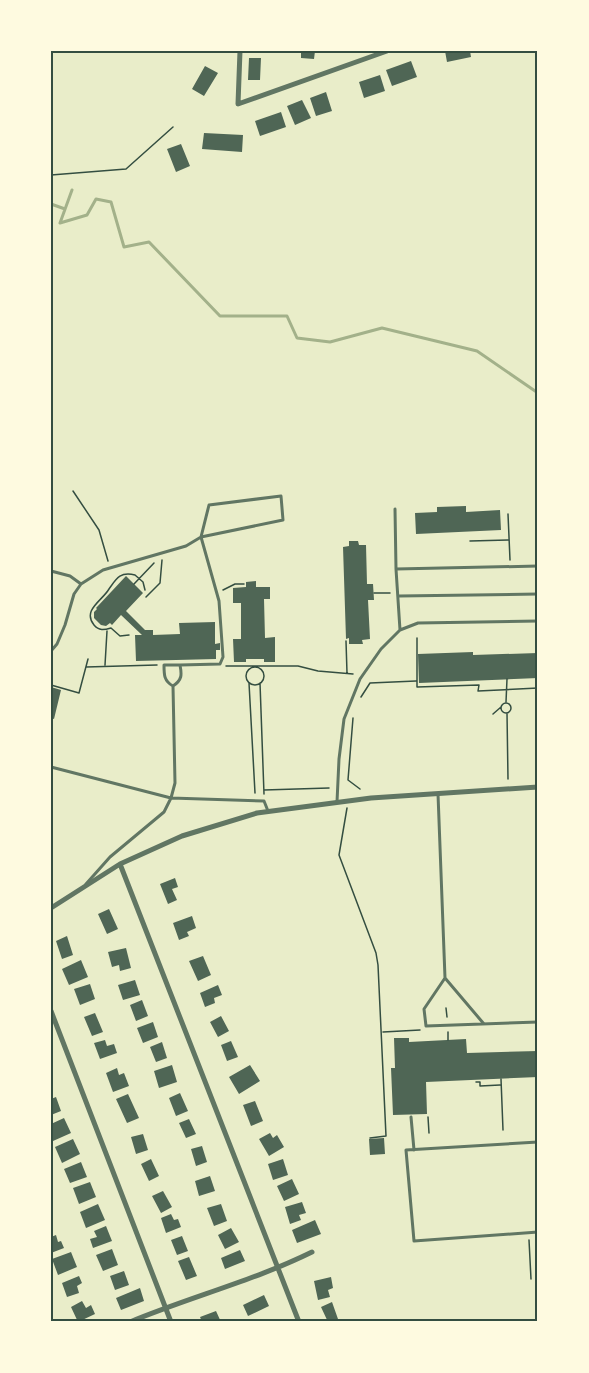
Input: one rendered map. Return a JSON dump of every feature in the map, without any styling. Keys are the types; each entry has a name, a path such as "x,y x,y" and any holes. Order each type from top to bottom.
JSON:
{"street":[{"path":"240,51 238,104 387,51"},
{"path":"51,908 120,864 182,836 257,813 337,802 538,787"},
{"path":"120,864 299,1322"},
{"path":"51,1011 171,1322"},
{"path":"130,1322 165,1307 278,1269 312,1252"}],"lane":[{"path":"51,651 57,644 74,594 81,584 103,570 186,546 201,537 283,520 281,496 209,505 201,537 217,593 224,657 219,664 164,665 167,683 173,686"},
{"path":"395,509 400,630"},
{"path":"396,569 538,566"},
{"path":"51,571 70,576 81,584"},
{"path":"398,594 538,594"},
{"path":"337,802 344,719 360,679 381,649 400,630 418,623 538,621"},
{"path":"173,686 178,683 182,675 180,665"},
{"path":"83,887 110,857 164,812 171,798 175,783 173,686"},
{"path":"51,767 171,798 264,801 268,811"},
{"path":"438,794 445,978 424,1009 426,1026 538,1022"},
{"path":"445,978 484,1024"},
{"path":"411,1117 414,1150"},
{"path":"538,1142 406,1150 414,1241 538,1232"}],"path":[{"path":"51,175 126,169 173,126"},
{"path":"73,491 99,530 110,568"},
{"path":"508,514 510,567"},
{"path":"470,541 509,540"},
{"path":"146,597 160,583 162,553"},
{"path":"134,584 152,565"},
{"path":"129,635 120,636 111,628 102,630 93,624 90,618 94,604 116,578 131,574 143,582 145,590"},
{"path":"217,593 235,584 244,584"},
{"path":"374,593 398,594"},
{"path":"105,666 107,629"},
{"path":"417,638 417,687 479,685 478,691 538,688"},
{"path":"346,641 347,673"},
{"path":"51,685 79,693 88,659"},
{"path":"219,664 224,666 298,666 318,671 353,674"},
{"path":"86,667 164,665"},
{"path":"254,666 248,670 246,675 249,683 255,800"},
{"path":"249,683 255,685 264,678 263,672 254,666"},
{"path":"506,702 507,679"},
{"path":"366,684 417,681"},
{"path":"260,683 264,801"},
{"path":"359,701 370,683"},
{"path":"493,714 506,702"},
{"path":"506,702 511,706 507,713 508,779"},
{"path":"501,706 502,711 507,713"},
{"path":"353,716 348,780 360,789"},
{"path":"264,790 329,788"},
{"path":"347,808 339,855 376,954 382,1032 386,1136 370,1137"},
{"path":"446,1008 447,1021"},
{"path":"382,1032 419,1030 426,1026"},
{"path":"448,1031 448,1040"},
{"path":"501,1079 503,1130"},
{"path":"476,1082 480,1082 480,1086 501,1085"},
{"path":"428,1117 429,1132"},
{"path":"529,1233 531,1279"}],"building":[{"path":"301,51 315,51 314,59 301,58"},
{"path":"445,51 470,51 471,57 447,62"},
{"path":"249,58 261,58 260,80 248,80"},
{"path":"411,61 417,77 392,86 386,70"},
{"path":"205,66 218,73 204,96 192,89"},
{"path":"380,75 385,91 364,98 359,82"},
{"path":"326,92 332,111 316,116 310,98"},
{"path":"302,100 311,118 295,125 287,106"},
{"path":"281,112 286,127 260,136 255,121"},
{"path":"204,133 243,135 242,152 202,149"},
{"path":"181,144 190,166 176,172 167,149"},
{"path":"466,506 466,512 500,510 501,530 416,534 415,513 437,512 437,507"},
{"path":"349,541 358,541 359,545 366,545 367,584 373,584 374,600 368,600 370,639 362,640 363,644 349,644 349,638 346,639 343,547 349,546"},
{"path":"126,576 143,593 126,611 145,630 153,630 153,635 180,634 179,623 215,622 215,644 220,643 220,650 216,650 216,659 136,661 135,635 142,635 121,615 112,625 110,623 106,626 101,625 94,618 96,608"},
{"path":"256,581 256,587 270,587 270,599 264,599 265,638 275,637 275,662 264,662 264,659 246,659 246,662 234,662 233,639 241,639 241,603 233,603 233,588 246,587 246,582"},
{"path":"473,652 473,655 538,653 538,678 419,683 418,654"},
{"path":"51,687 61,690 54,719 51,718"},
{"path":"175,878 178,887 172,889 177,900 168,904 160,884"},
{"path":"109,909 118,929 107,934 98,914"},
{"path":"192,916 196,928 187,932 189,936 179,940 173,923"},
{"path":"67,936 73,955 62,959 56,941"},
{"path":"126,948 131,968 120,971 119,965 112,967 108,952"},
{"path":"203,956 211,975 198,981 189,961"},
{"path":"81,960 88,977 69,985 62,969"},
{"path":"135,980 140,995 123,1000 118,985"},
{"path":"90,984 95,999 80,1005 74,989"},
{"path":"218,985 222,995 214,998 215,1003 205,1007 200,993"},
{"path":"142,1000 148,1016 136,1021 130,1005"},
{"path":"95,1013 103,1032 92,1036 84,1017"},
{"path":"221,1016 229,1031 218,1037 210,1022"},
{"path":"153,1022 158,1037 143,1043 137,1028"},
{"path":"394,1038 409,1038 409,1042 466,1039 467,1053 538,1051 538,1077 426,1082 427,1114 393,1115 391,1068 395,1068"},
{"path":"105,1040 107,1046 114,1044 117,1053 100,1059 94,1043"},
{"path":"231,1041 238,1057 227,1061 221,1045"},
{"path":"162,1042 167,1058 156,1062 150,1047"},
{"path":"172,1065 177,1082 159,1088 154,1071"},
{"path":"250,1065 260,1081 239,1094 229,1077"},
{"path":"117,1068 119,1075 124,1073 129,1086 113,1092 106,1073"},
{"path":"180,1093 188,1111 176,1116 169,1098"},
{"path":"128,1094 139,1118 127,1123 116,1099"},
{"path":"56,1097 61,1111 51,1115 51,1099"},
{"path":"255,1101 263,1121 251,1126 243,1105"},
{"path":"64,1118 71,1133 53,1141 51,1124"},
{"path":"189,1119 196,1134 186,1138 179,1123"},
{"path":"270,1133 273,1138 277,1135 284,1147 269,1156 259,1139"},
{"path":"143,1134 148,1150 136,1154 131,1137"},
{"path":"384,1138 385,1154 370,1155 369,1139"},
{"path":"73,1139 80,1154 62,1163 55,1147"},
{"path":"202,1146 207,1162 196,1166 191,1149"},
{"path":"151,1159 159,1176 149,1181 141,1164"},
{"path":"283,1159 288,1175 273,1180 268,1164"},
{"path":"81,1162 87,1177 70,1183 64,1169"},
{"path":"210,1176 215,1191 199,1196 195,1181"},
{"path":"292,1179 299,1194 284,1201 277,1186"},
{"path":"90,1182 96,1197 79,1204 73,1188"},
{"path":"163,1191 172,1207 161,1213 152,1196"},
{"path":"302,1202 306,1213 299,1215 301,1220 290,1224 285,1207"},
{"path":"98,1204 105,1220 86,1228 80,1212"},
{"path":"221,1204 227,1221 214,1226 207,1208"},
{"path":"171,1214 174,1220 178,1219 181,1227 166,1233 161,1218"},
{"path":"315,1220 321,1234 297,1243 292,1230"},
{"path":"106,1226 112,1241 93,1248 90,1239 97,1237 94,1231"},
{"path":"231,1228 239,1242 225,1249 218,1235"},
{"path":"56,1235 58,1242 61,1241 64,1248 51,1253 51,1237"},
{"path":"182,1236 188,1251 177,1255 171,1240"},
{"path":"112,1249 118,1265 103,1271 96,1255"},
{"path":"240,1250 245,1261 225,1269 221,1258"},
{"path":"71,1252 77,1267 58,1275 52,1259"},
{"path":"189,1257 197,1276 186,1280 178,1261"},
{"path":"124,1271 129,1285 115,1290 110,1276"},
{"path":"79,1276 82,1283 77,1286 79,1293 67,1297 62,1283"},
{"path":"331,1277 333,1288 328,1290 330,1297 318,1300 314,1281"},
{"path":"140,1288 144,1301 121,1310 116,1298"},
{"path":"264,1295 269,1306 248,1316 243,1305"},
{"path":"82,1301 86,1308 91,1305 95,1314 78,1322 71,1307"},
{"path":"332,1302 338,1319 328,1322 321,1307"},
{"path":"216,1311 221,1322 202,1322 200,1317"}],"waterway":[{"path":"72,190 60,223 87,215 96,199 111,202 124,247 149,242 220,316 287,316 297,338 330,342 382,328 477,351 538,393"},
{"path":"51,204 65,209"}]}
